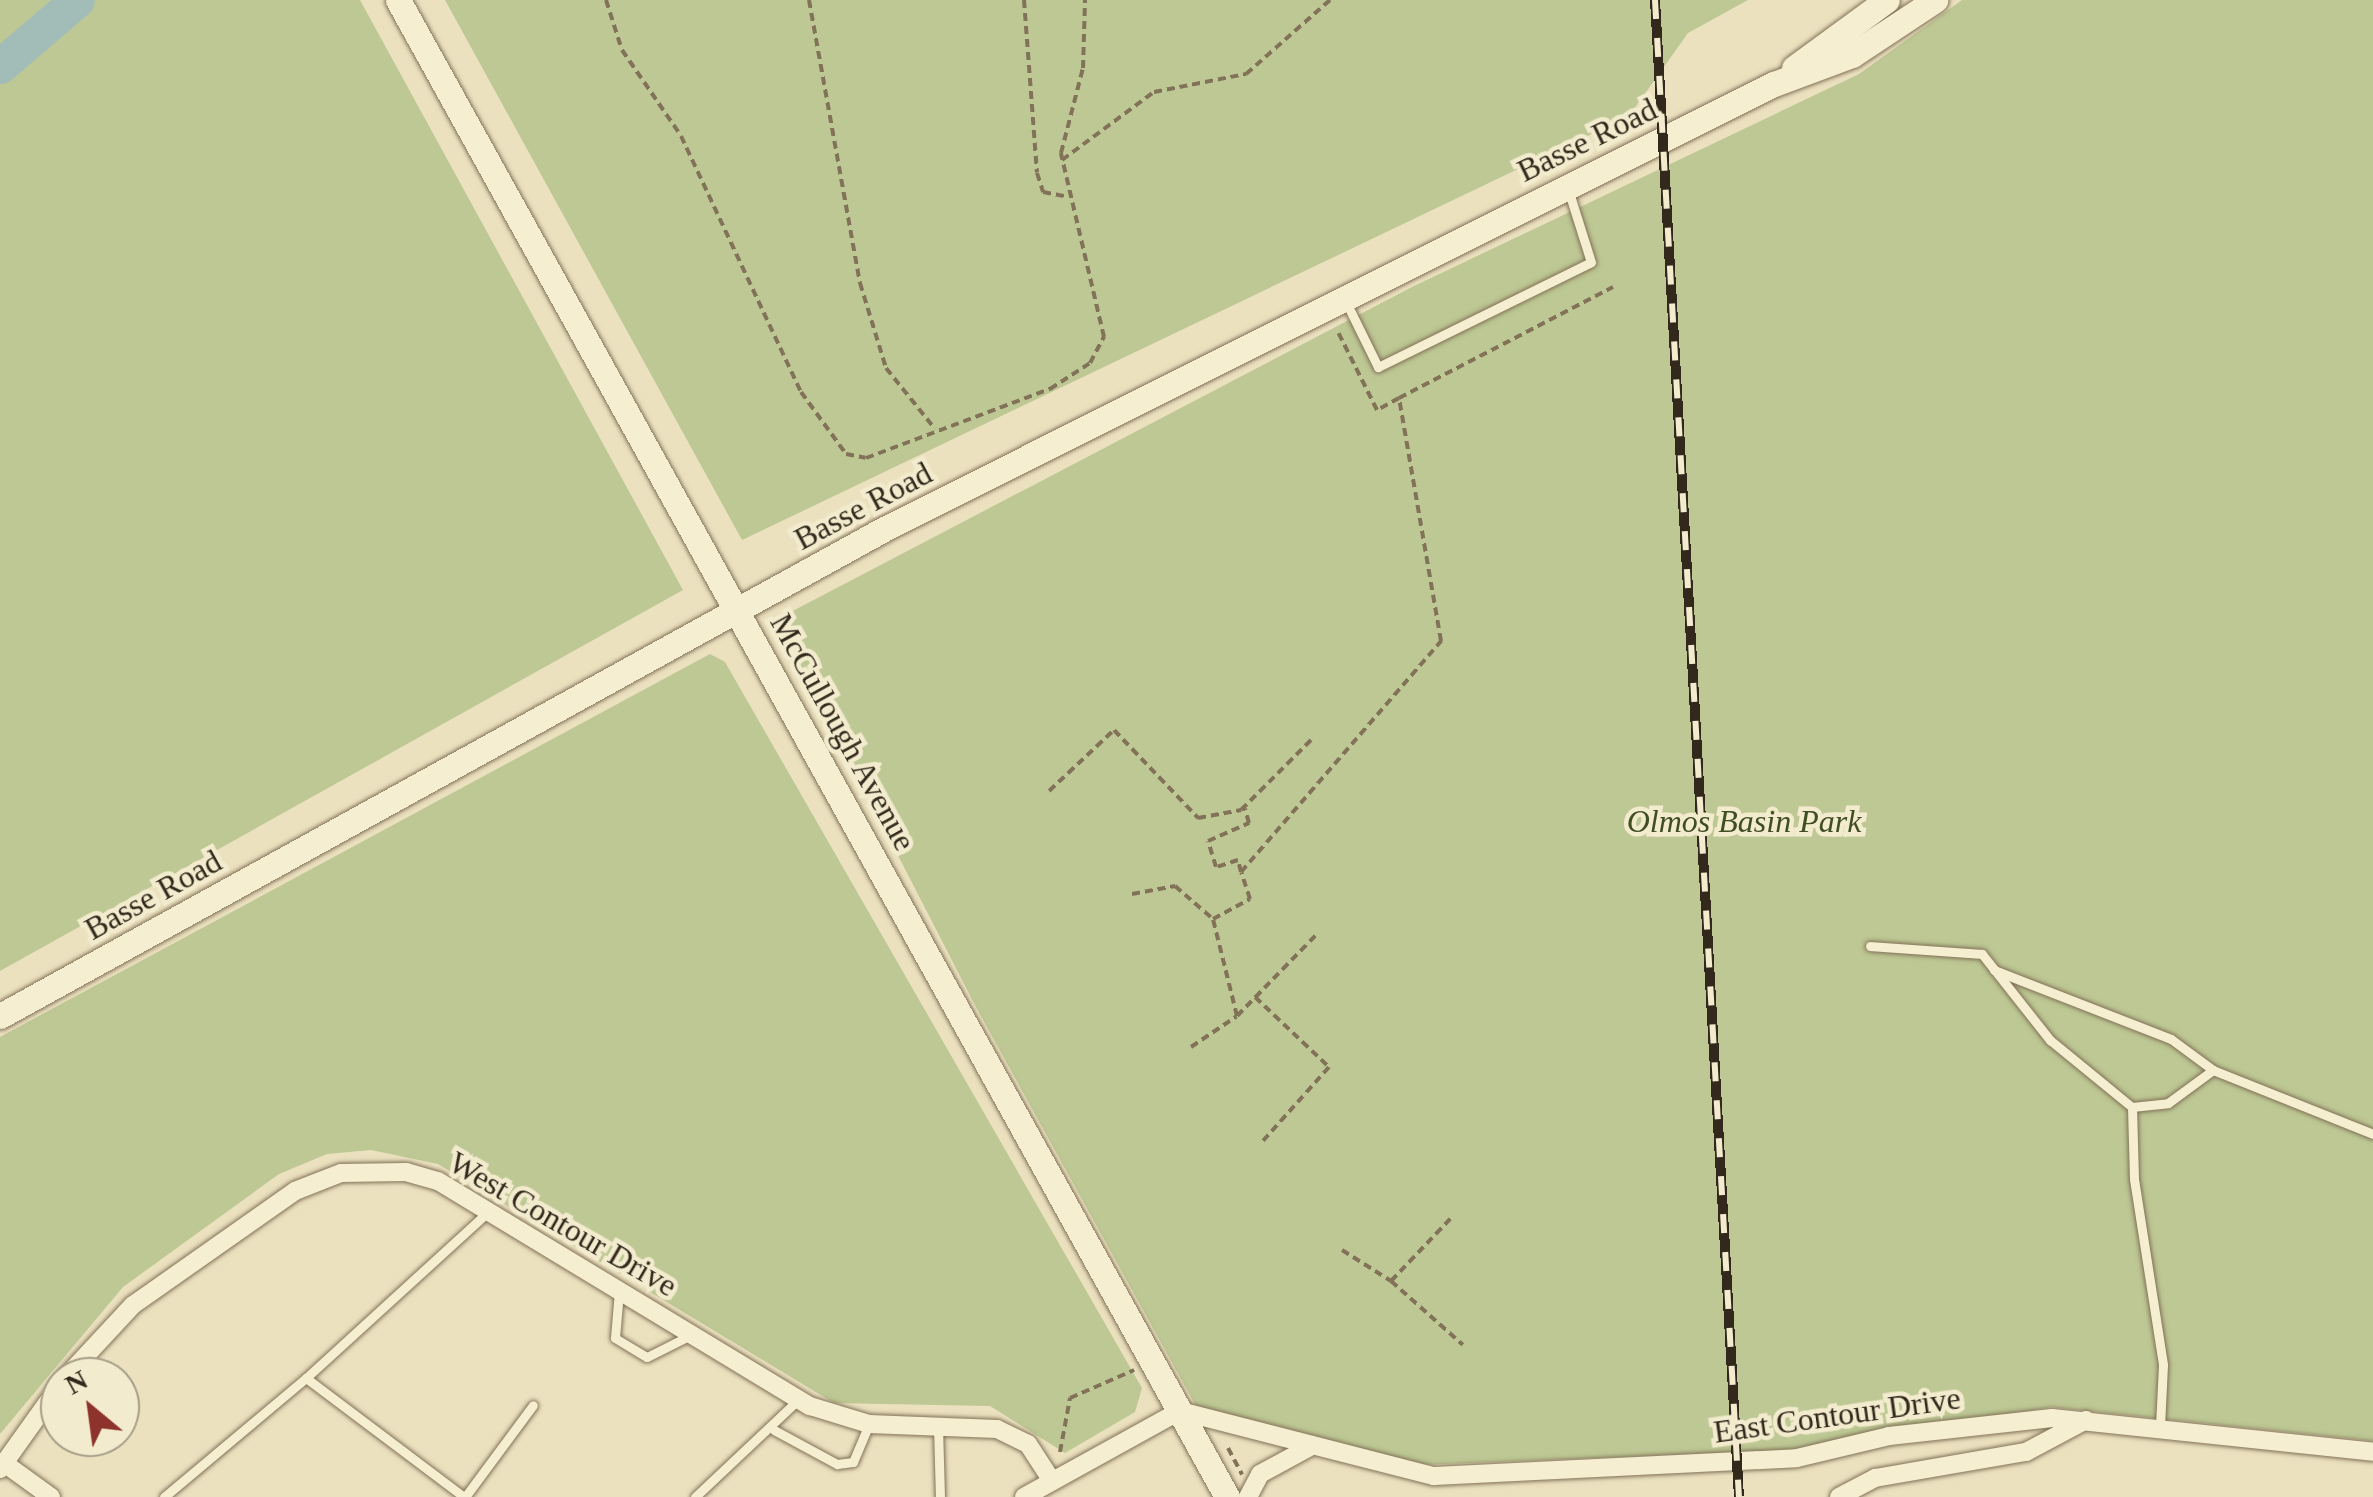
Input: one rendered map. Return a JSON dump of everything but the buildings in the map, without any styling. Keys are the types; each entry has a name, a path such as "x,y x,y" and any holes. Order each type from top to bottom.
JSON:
{"main road":[{"name":"McCullough Avenue","path":"398,0 1228,1497"},
{"name":"Basse Road","path":"1774,84 1887,0"},
{"name":"Basse Road","path":"0,1016 739,610 1567,186 1774,84 1852,55 1935,0"}],"street":[{"name":"West Contour Drive","path":"85,1357 133,1305 310,1184 374,1169 406,1172 488,1212 798,1399 869,1424 938,1426 1015,1435 1052,1481"},
{"name":"East Contour Drive","path":"1180,1411 1434,1476 1757,1462 1889,1436 2086,1420 2373,1452"},
{"path":"1024,1497 1180,1411"},
{"path":"40,1413 2,1465 51,1497"},
{"path":"1839,1497 1875,1478 2026,1452 2086,1420"},
{"path":"1248,1497 1260,1474 1310,1446"}],"lane":[{"path":"1344,298 1378,367 1591,262 1567,186"},
{"path":"1870,946 1982,954 2050,1040 2132,1108 2134,1179 2162,1365 2160,1426"},
{"path":"1991,969 2171,1040 2213,1070 2373,1134"},
{"path":"2132,1108 2168,1102 2213,1070"},
{"path":"164,1497 306,1378 488,1212"},
{"path":"619,1291 612,1328 631,1348 658,1358 692,1335"},
{"path":"306,1378 464,1497 533,1405"},
{"path":"695,1497 774,1430 798,1399"},
{"path":"774,1430 837,1464 853,1462 869,1424"},
{"path":"938,1426 940,1497"}],"path":[{"path":"606,0 622,50 680,136 821,424 846,454 866,458 1050,389 1090,363 1104,337 1099,296 1068,197 1062,160 1083,68 1084,0"},
{"path":"809,0 864,300 886,368 935,429"},
{"path":"1024,0 1037,173 1043,192 1068,197"},
{"path":"1062,160 1154,92 1246,74 1330,0"},
{"path":"1338,332 1377,410 1612,288"},
{"path":"1240,872 1442,642 1398,398"},
{"path":"1049,791 1114,730 1198,818 1250,808 1249,823 1208,841 1216,866 1238,860 1250,898 1213,919"},
{"path":"1241,810 1311,740"},
{"path":"1132,894 1175,886 1213,919 1237,1016"},
{"path":"1191,1047 1237,1016 1317,934"},
{"path":"1255,998 1329,1067 1261,1144"},
{"path":"1391,1280 1453,1216"},
{"path":"1342,1250 1391,1280 1464,1345"},
{"path":"1060,1452 1070,1398 1134,1370"},
{"path":"1228,1448 1246,1475"}],"green space":[{"path":"0,0 360,0 683,590 0,971"},
{"path":"445,0 1748,0 1688,33 1629,116 742,540"},
{"name":"Olmos Basin Park","path":"1962,0 2373,0 2373,1441 2051,1407 1800,1450 1418,1465 1196,1406 977,1009 783,632 785,615 1412,287 1859,74"},
{"path":"710,654 725,662 1142,1388 1135,1412 1065,1453 990,1406 834,1403 438,1164 371,1150 327,1154 279,1174 123,1287 64,1357 40,1357 40,1386 0,1434 0,1037"}],"waterway":[{"path":"0,66 77,0"}],"railway":[{"path":"1655,0 1739,1497"}]}
